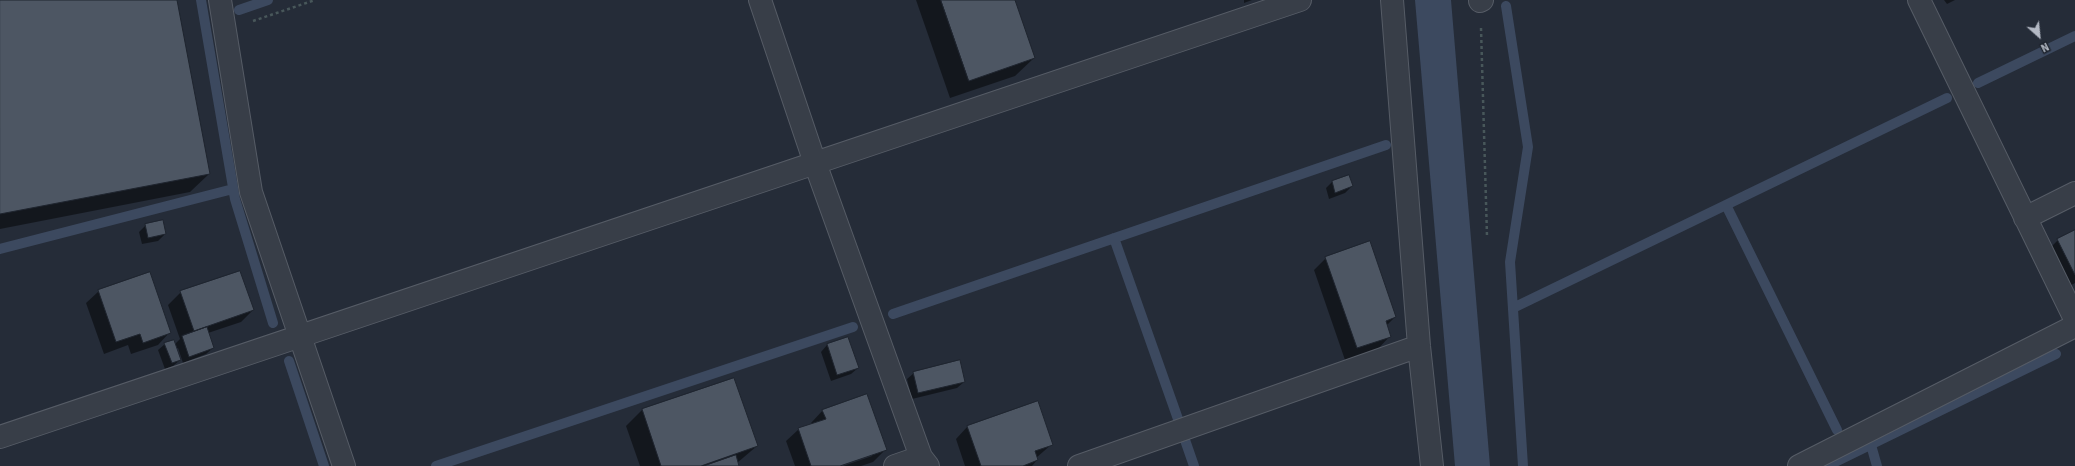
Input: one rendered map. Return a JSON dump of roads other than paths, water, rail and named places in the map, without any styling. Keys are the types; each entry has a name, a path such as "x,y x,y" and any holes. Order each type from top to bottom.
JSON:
{"street":[{"path":"220,0 251,192 344,466"},
{"path":"760,0 815,163 925,462 895,466"},
{"path":"0,437 1300,0"},
{"path":"1392,0 1419,346 1432,466"},
{"path":"1919,0 2075,319"},
{"path":"2025,218 2075,193"},
{"path":"1800,466 2075,326"},
{"path":"1079,466 1419,346"}],"water":[{"path":"1415,0 1451,0 1490,466 1455,466"}],"waterway":[{"path":"201,0 235,199 273,323"},
{"path":"239,10 268,0"},
{"path":"1506,6 1528,147 1510,262 1523,466"},
{"path":"1978,83 2075,36"},
{"path":"1513,308 1947,98"},
{"path":"893,314 1386,145"},
{"path":"0,249 233,189"},
{"path":"1726,205 1837,430"},
{"path":"1114,238 1178,419"},
{"path":"436,466 853,327"},
{"path":"1829,465 2056,354"},
{"path":"289,361 324,466"},
{"path":"1185,440 1194,466"},
{"path":"1871,445 1877,466"}]}
